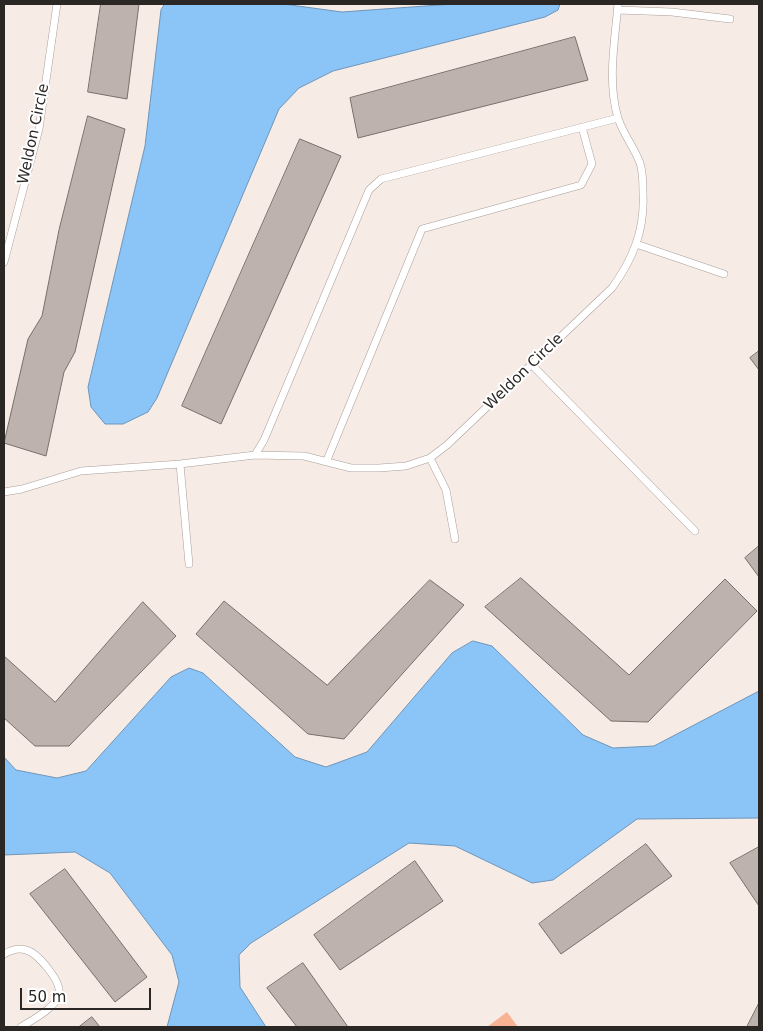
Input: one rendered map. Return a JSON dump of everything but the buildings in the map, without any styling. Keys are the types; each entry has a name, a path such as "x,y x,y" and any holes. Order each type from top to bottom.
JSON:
{"lane":[{"name":"Weldon Circle","path":"4,262 39,129 58,4"},
{"name":"Weldon Circle","path":"4,492 22,489 82,471 180,464 255,455 304,456 327,460 351,468 406,466 430,458 447,445 612,288 627,268 641,234 644,208 640,163 618,118 613,63 618,7"},
{"path":"618,7 730,19"},
{"path":"255,455 264,440 369,190 381,179 618,118"},
{"path":"327,460 422,230 581,185 592,164 582,127"},
{"path":"636,244 724,274"},
{"path":"532,364 695,531"},
{"path":"430,458 446,490 455,539"},
{"path":"180,464 189,564"},
{"path":"4,954 14,949 20,949 37,955 58,984 59,995 51,1006 21,1027"}],"shaded area":[{"path":"507,1012 518,1027 487,1027"}],"water":[{"path":"165,4 283,4 342,12 453,4 560,4 558,10 545,17 333,71 299,88 279,109 157,398 148,412 123,424 105,424 91,407 88,387 145,146 161,10"},
{"path":"473,641 492,646 583,735 613,748 654,746 759,691 759,818 637,819 553,880 532,883 455,846 409,843 251,943 239,955 240,987 266,1027 167,1027 179,982 172,955 110,873 75,852 4,855 4,757 16,770 57,778 86,771 171,677 189,668 203,673 295,757 326,767 367,752 452,653"}]}
